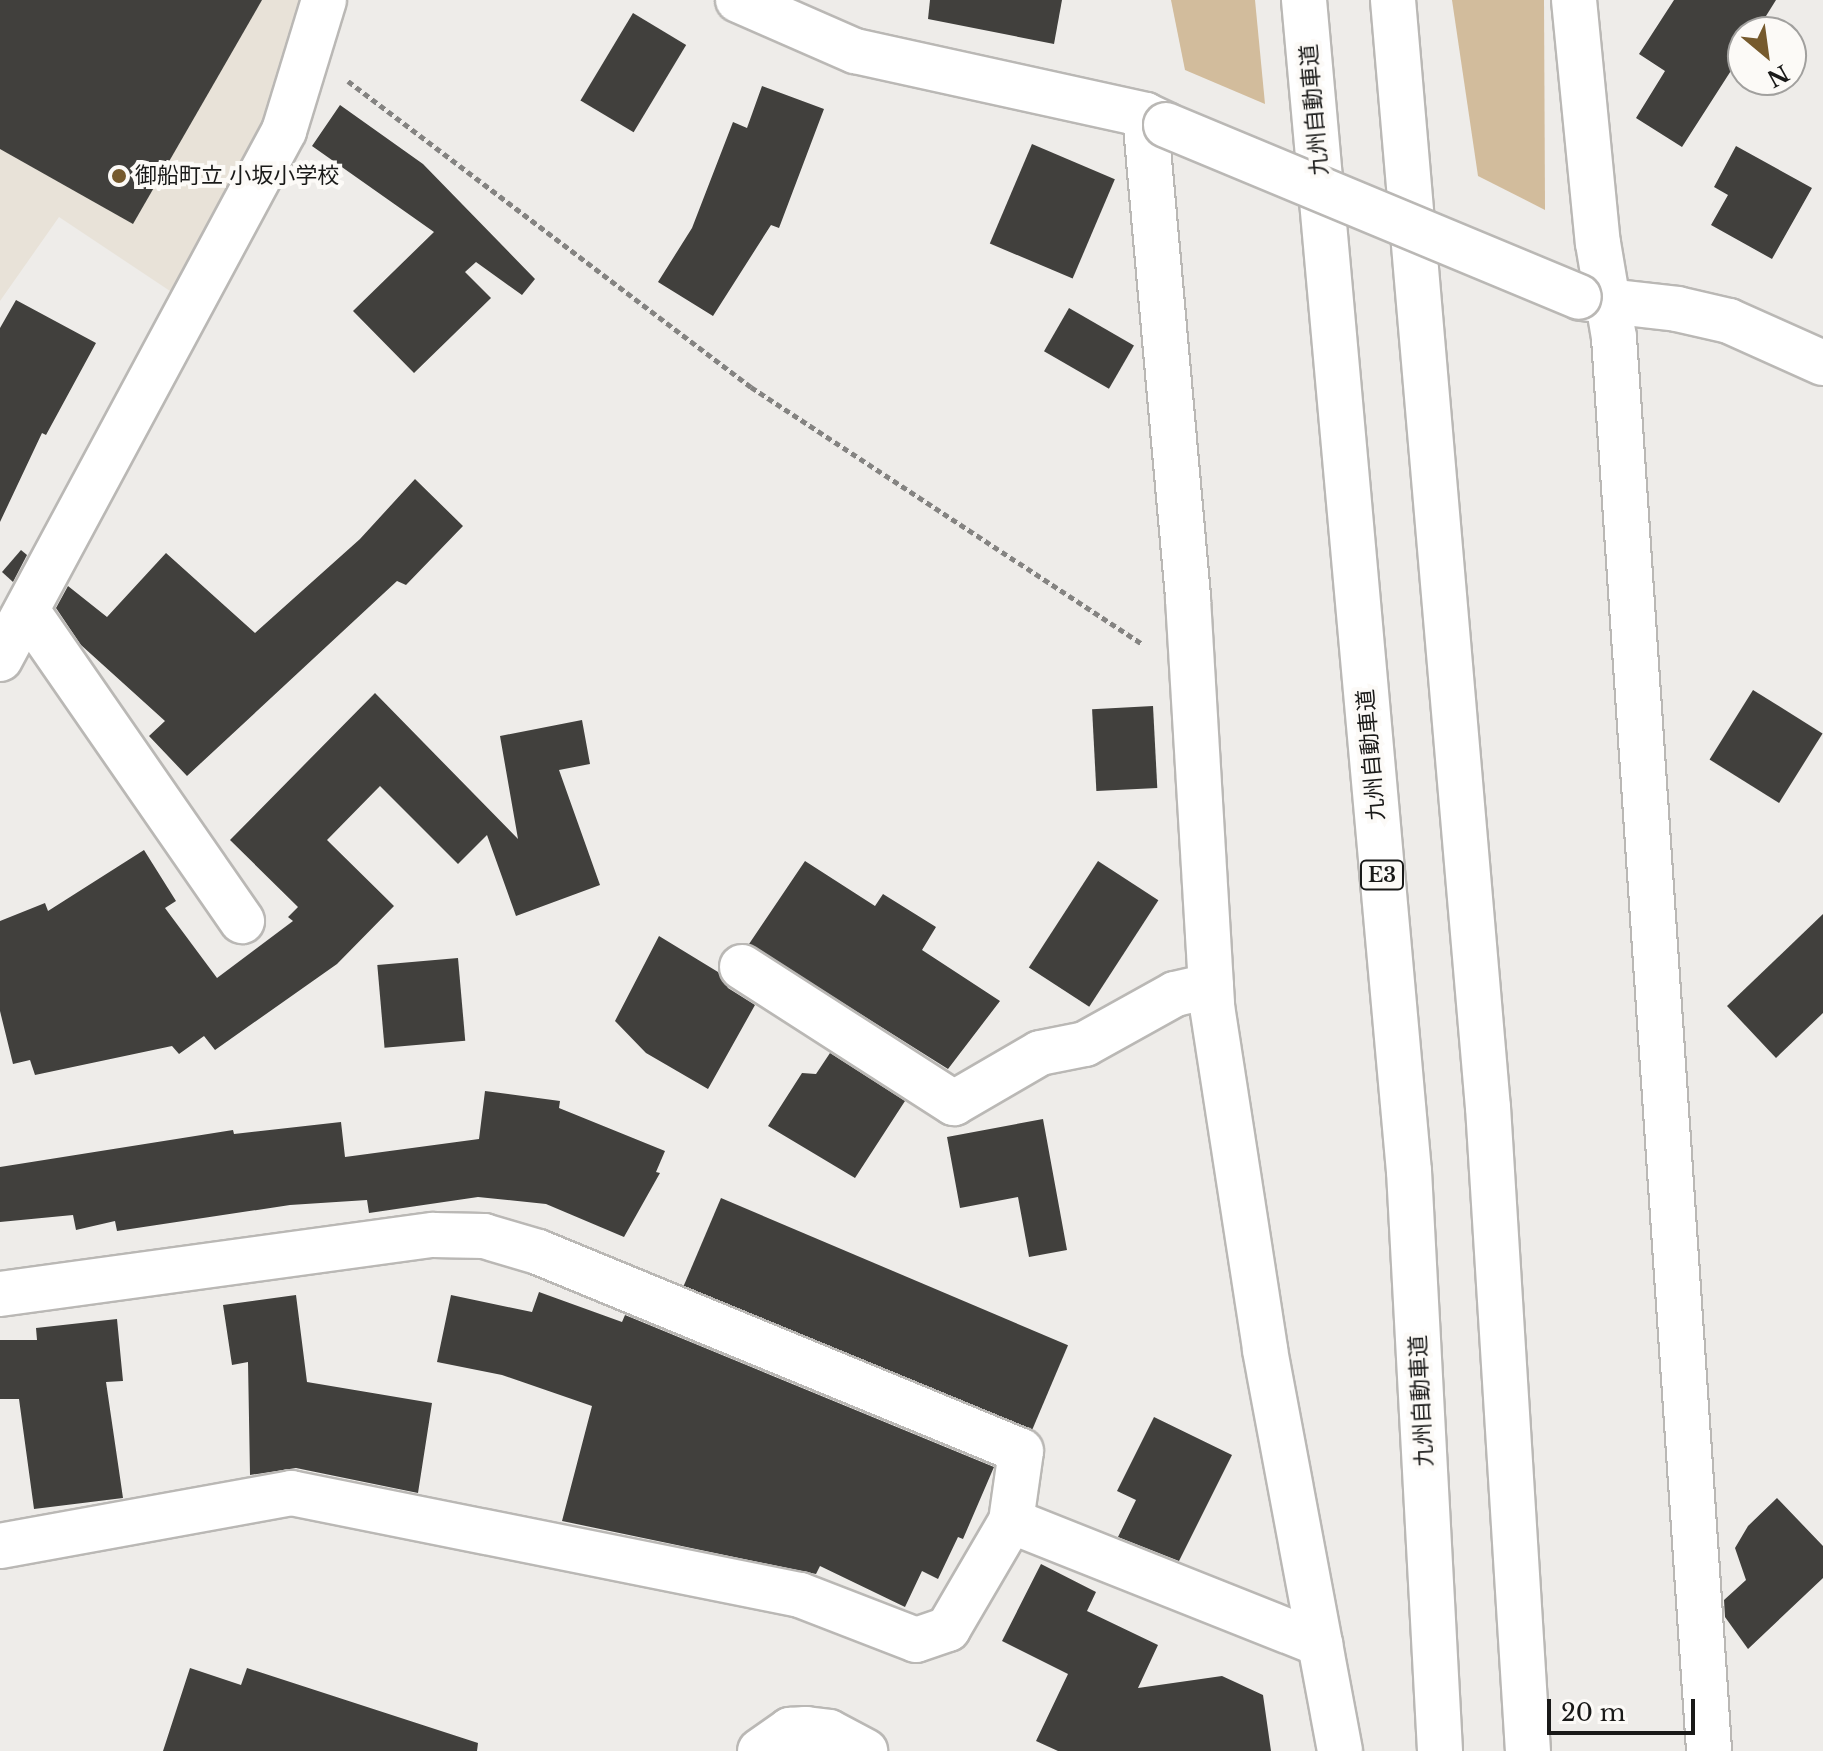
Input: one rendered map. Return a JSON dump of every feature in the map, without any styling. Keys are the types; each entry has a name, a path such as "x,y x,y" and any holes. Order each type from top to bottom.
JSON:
{"main road":[{"path":"0,659 284,131 324,0"},
{"path":"738,0 855,51 1156,120 1593,301 1677,309 1729,321 1823,363"},
{"name":"九州自動車道","path":"1304,0 1409,1171 1440,1751"},
{"path":"1393,0 1488,1107 1528,1751"},
{"path":"1574,0 1593,301 1614,338 1688,1375 1709,1751"},
{"path":"1156,120 1211,986 1265,1350 1340,1751"},
{"path":"28,612 242,921"},
{"path":"742,967 954,1103 1040,1053 1085,1044 1175,994 1211,986"},
{"path":"0,1294 433,1235 484,1236 538,1252 1021,1451 1011,1521 948,1629 916,1640 800,1595 291,1493 0,1546"},
{"path":"1011,1521 1320,1644"},
{"path":"760,1751 790,1730 806,1729 829,1732 865,1751"}],"path":[{"path":"309,50 535,228 751,387 1147,647 1191,646"}],"shaded area":[{"name":"御船町立 小坂小学校","path":"0,0 304,0 261,136 173,293 59,217 0,301"},
{"path":"1171,0 1255,0 1265,104 1185,70"},
{"path":"1452,0 1544,0 1545,210 1478,176"}],"building":[{"path":"0,0 262,0 133,224 0,149"},
{"path":"930,0 1062,0 1054,44 928,19"},
{"path":"1674,0 1776,0 1766,16 1727,16 1727,77 1682,147 1636,118 1665,71 1639,54"},
{"path":"633,13 686,45 634,132 580,100"},
{"path":"762,86 824,109 779,228 771,225 713,316 658,282 692,228 733,122 747,128"},
{"path":"340,105 423,164 535,279 522,295 476,262 465,272 491,298 414,373 353,311 434,232 312,146"},
{"path":"1032,144 1115,179 1073,279 990,243"},
{"path":"1736,146 1812,188 1772,259 1711,225 1728,195 1714,187"},
{"path":"16,300 96,343 46,435 42,433 0,522 0,328"},
{"path":"1069,308 1134,345 1109,389 1044,351"},
{"path":"415,479 463,526 406,585 397,581 187,776 149,736 165,721 81,645 56,608 68,586 107,617 166,553 255,633 360,539"},
{"path":"21,550 27,555 13,582 2,572"},
{"path":"1753,690 1823,733 1779,803 1710,760"},
{"path":"375,693 518,839 500,736 582,720 590,764 559,770 600,885 516,916 487,835 458,864 380,786 327,840 394,906 337,964 215,1050 204,1036 179,1054 172,1046 35,1075 30,1060 13,1064 0,1011 0,921 45,903 48,911 144,850 176,901 165,908 217,978 293,921 288,917 298,907 230,840"},
{"path":"1153,706 1157,788 1096,791 1092,709"},
{"path":"805,861 875,906 883,894 936,927 922,950 1000,1001 948,1069 749,944"},
{"path":"1098,861 1158,900 1089,1007 1029,968"},
{"path":"1823,914 1823,1013 1776,1058 1727,1006"},
{"path":"659,936 718,972 728,988 755,1005 708,1089 646,1053 615,1021"},
{"path":"458,958 465,1041 385,1048 377,965"},
{"path":"830,1053 905,1101 855,1178 768,1126 802,1073 816,1074"},
{"path":"485,1091 560,1101 559,1108 665,1151 656,1172 660,1173 624,1237 546,1204 478,1197 369,1213 367,1200 290,1205 117,1231 115,1221 76,1230 73,1215 0,1222 0,1167 233,1130 234,1134 341,1122 345,1157 479,1139"},
{"path":"1043,1119 1067,1250 1029,1257 1018,1197 960,1208 947,1137"},
{"path":"721,1198 1068,1345 1031,1434 683,1286"},
{"path":"539,1292 622,1322 625,1315 994,1467 963,1539 958,1537 938,1579 922,1571 905,1607 820,1566 816,1574 562,1521 592,1406 502,1375 437,1362 451,1295 532,1312"},
{"path":"296,1295 307,1382 432,1403 418,1493 296,1468 250,1475 248,1362 232,1365 223,1305"},
{"path":"117,1319 123,1381 106,1382 123,1498 34,1509 19,1399 0,1399 0,1340 37,1340 36,1328"},
{"path":"1154,1417 1232,1455 1179,1561 1118,1537 1136,1500 1117,1491"},
{"path":"1777,1498 1823,1546 1823,1578 1748,1649 1725,1617 1724,1600 1746,1580 1735,1548 1748,1526"},
{"path":"1041,1564 1096,1592 1087,1611 1158,1645 1138,1688 1222,1676 1263,1695 1271,1751 1058,1751 1036,1741 1068,1674 1002,1641"},
{"path":"190,1668 241,1685 247,1668 478,1743 477,1751 163,1751"}],"place":[{"name":"御船町立 小坂小学校","path":"119,176"}]}
